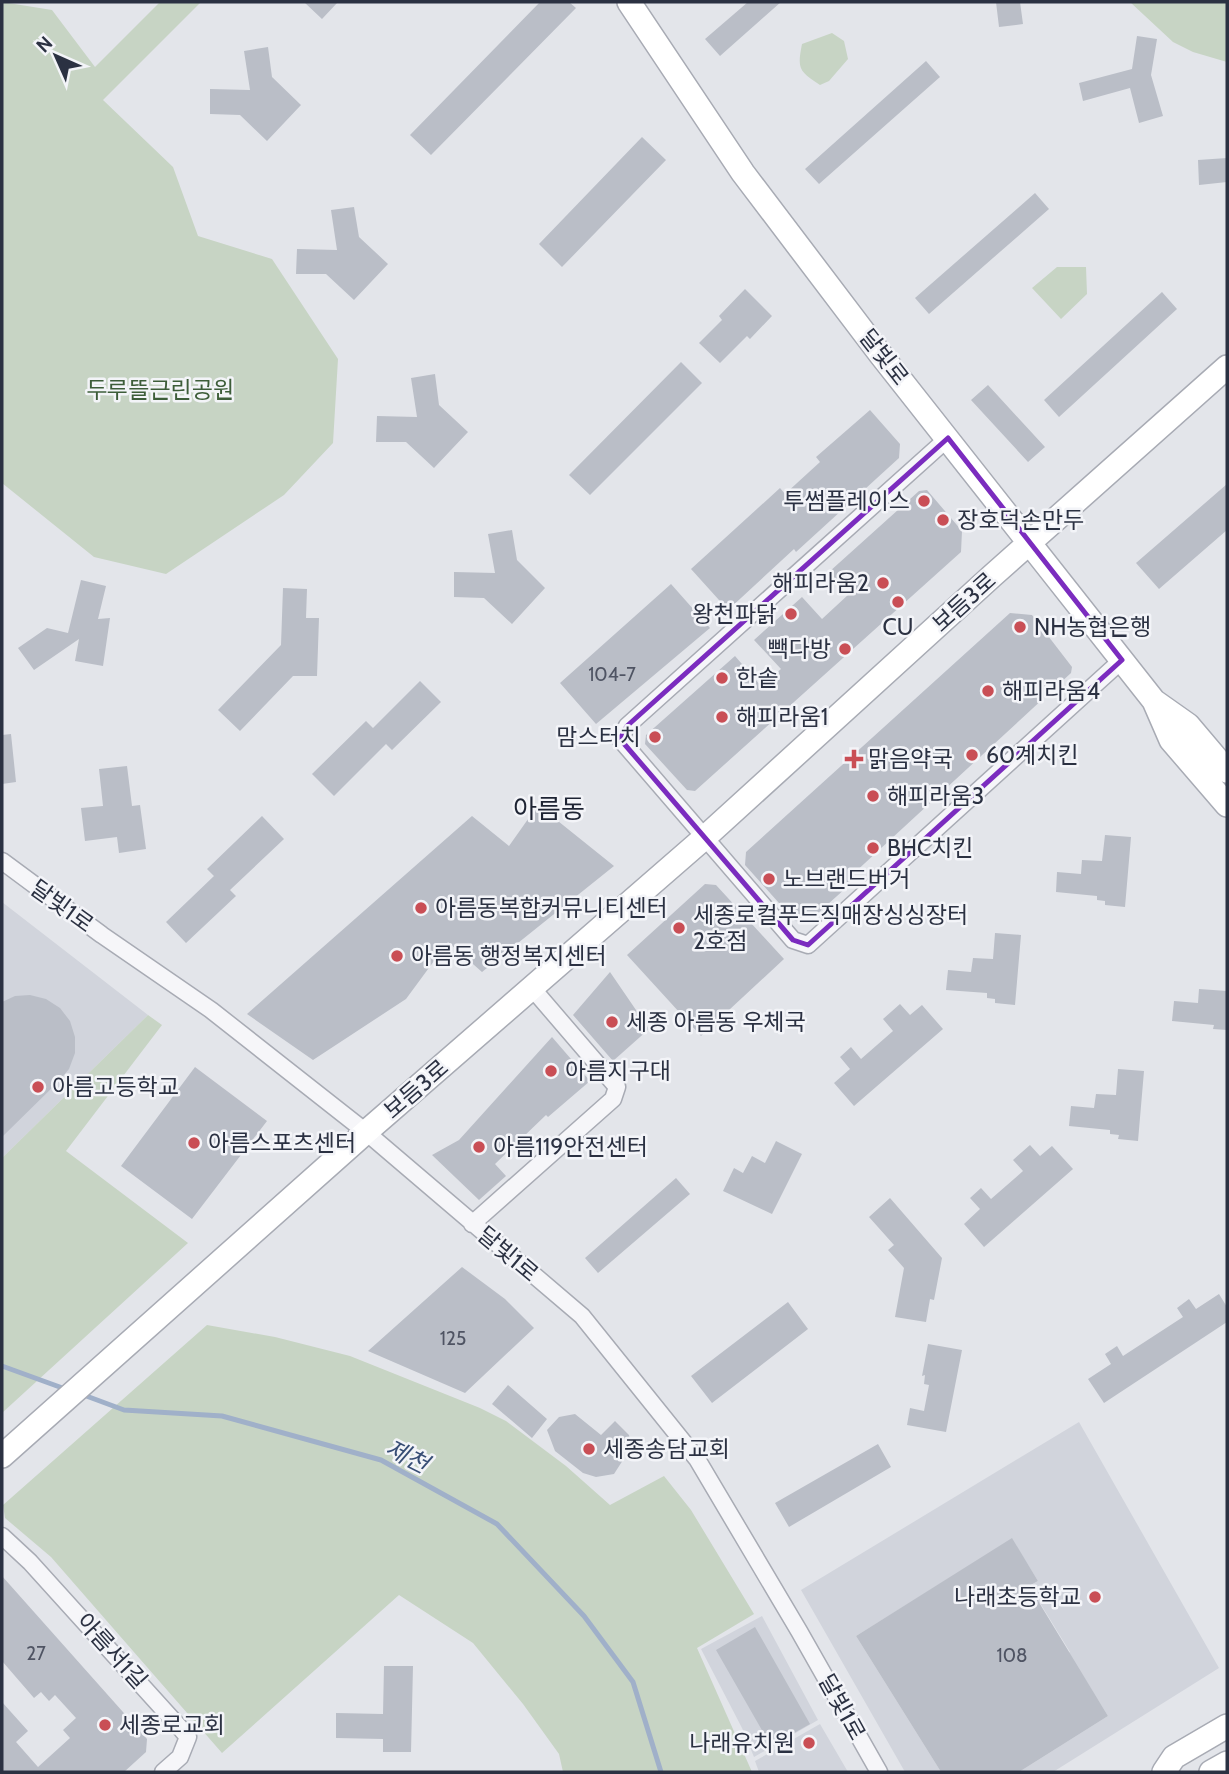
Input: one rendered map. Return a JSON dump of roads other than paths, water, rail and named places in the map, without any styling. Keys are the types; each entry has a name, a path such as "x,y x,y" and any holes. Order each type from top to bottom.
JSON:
{"street":[{"name":"달빛로","path":"629,2 743,173 881,355 1154,701 1171,740 1227,805"},
{"name":"보듬3로","path":"2,1456 366,1132 704,839 1227,367"},
{"path":"948,438 627,726 620,740 793,940 808,945 1122,660"},
{"name":"달빛로","path":"1154,701 1188,725 1227,771"},
{"name":"달빛1로","path":"2,861 102,935 211,1010 366,1132 582,1316 697,1459 799,1630 879,1772"},
{"path":"472,1224 613,1099 617,1087 532,988"},
{"name":"아름서1길","path":"2,1536 30,1562 188,1737 180,1757 163,1772"},
{"path":"1164,1772 1174,1757 1227,1726"},
{"path":"1211,1772 1227,1763"}],"waterway":[{"name":"제천","path":"2,1366 68,1390"},
{"name":"제천","path":"81,1394 124,1410 222,1416 381,1460 497,1524 584,1616 633,1682 661,1772"}],"place":[{"name":"투썸플레이스","path":"924,501"},
{"name":"장호덕손만두","path":"943,520"},
{"name":"해피라움2","path":"883,583"},
{"name":"CU","path":"898,602"},
{"name":"왕천파닭","path":"791,614"},
{"name":"NH농협은행","path":"1020,627"},
{"name":"빽다방","path":"845,649"},
{"name":"한솥","path":"722,678"},
{"name":"해피라움4","path":"988,691"},
{"name":"해피라움1","path":"722,717"},
{"name":"맘스터치","path":"655,737"},
{"name":"60계치킨","path":"972,755"},
{"name":"맑음약국","path":"854,759"},
{"name":"해피라움3","path":"873,796"},
{"name":"BHC치킨","path":"873,848"},
{"name":"노브랜드버거","path":"769,879"},
{"name":"아름동복합커뮤니티센터","path":"421,908"},
{"name":"세종로컬푸드직매장싱싱장터 2호점","path":"679,928"},
{"name":"아름동 행정복지센터","path":"397,956"},
{"name":"세종 아름동 우체국","path":"612,1022"},
{"name":"아름지구대","path":"551,1071"},
{"name":"아름고등학교","path":"38,1087"},
{"name":"아름스포츠센터","path":"194,1143"},
{"name":"아름119안전센터","path":"479,1147"},
{"name":"세종송담교회","path":"589,1449"},
{"name":"나래초등학교","path":"1095,1597"},
{"name":"세종로교회","path":"105,1725"},
{"name":"나래유치원","path":"809,1743"}],"district":[{"name":"아름동","path":"549,809"}],"park label":[{"name":"두루뜰근린공원","path":"160,390"}]}
